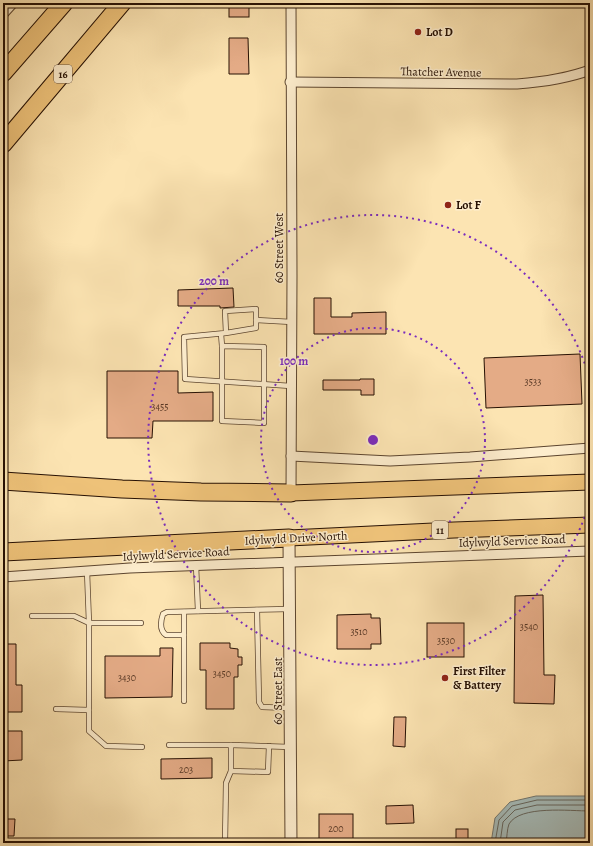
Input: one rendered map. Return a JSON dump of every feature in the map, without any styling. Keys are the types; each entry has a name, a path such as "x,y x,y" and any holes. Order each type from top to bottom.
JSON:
{"highway":[{"path":"3,74 64,3"},
{"name":"16","path":"3,144 122,3"},
{"path":"3,481 122,489 201,492 291,492 588,482"},
{"name":"Idylwyld Drive North","path":"3,552 454,530 590,525"}],"street":[{"path":"3,14 13,3"},
{"name":"60 Street West","path":"291,3 291,492"},
{"name":"Thatcher Avenue","path":"290,82 517,84 548,82 590,70"},
{"path":"291,456 390,461 590,448"},
{"name":"60 Street East","path":"290,538 292,843"},
{"name":"Idylwyld Service Road","path":"3,577 196,565 590,551"}],"lane":[{"path":"222,346 264,347 264,384 264,423 222,421 222,381 222,346 224,334 225,311 256,309 256,328 224,334 184,337 185,378 222,381 264,384 291,386"},
{"path":"256,320 292,322"},
{"path":"196,565 198,611"},
{"path":"87,571 89,624 89,731 106,746 142,747"},
{"path":"184,635 166,635 163,633 161,618 163,614 167,612 290,609"},
{"path":"257,610 259,702 262,707 291,708"},
{"path":"184,612 184,701"},
{"path":"32,616 74,616 89,624 140,623"},
{"path":"56,709 89,710"},
{"path":"169,745 231,744 291,747"},
{"path":"225,843 226,783 231,771 231,744"},
{"path":"231,771 268,772 269,746"}],"water":[{"path":"536,796 590,796 590,843 491,843 495,818 510,802"}],"building":[{"path":"229,3 249,3 249,17 229,17"},
{"path":"229,38 248,38 249,74 229,74"},
{"path":"233,288 234,307 220,308 220,306 178,306 178,290"},
{"path":"314,298 331,298 331,317 352,317 352,313 386,312 386,334 314,334"},
{"path":"580,354 582,404 486,408 484,358"},
{"path":"107,371 178,371 178,393 213,392 213,421 153,421 152,438 107,438"},
{"path":"374,379 374,395 361,395 361,390 323,390 323,380"},
{"path":"543,595 544,675 555,675 554,704 514,703 515,596"},
{"path":"371,614 371,618 380,618 381,644 371,644 371,649 337,649 337,615"},
{"path":"427,623 464,623 464,657 427,657"},
{"path":"200,643 230,643 230,648 238,649 238,657 242,657 242,665 238,665 238,677 234,677 234,709 206,709 206,670 200,670"},
{"path":"3,644 16,644 16,685 22,685 22,712 3,712"},
{"path":"160,648 173,648 172,697 105,698 105,656 160,656"},
{"path":"394,717 406,717 405,747 393,746"},
{"path":"3,731 22,731 22,760 3,761"},
{"path":"212,758 212,778 161,779 161,759"},
{"path":"413,805 414,823 386,824 386,806"},
{"path":"319,814 353,814 353,841 319,841"},
{"path":"3,819 15,819 14,836 3,836"},
{"path":"456,829 468,829 468,843 456,843"}],"place":[{"name":"Lot D","path":"418,32"},
{"name":"Lot F","path":"448,205"},
{"name":"First Filter & Battery","path":"445,678"}]}
